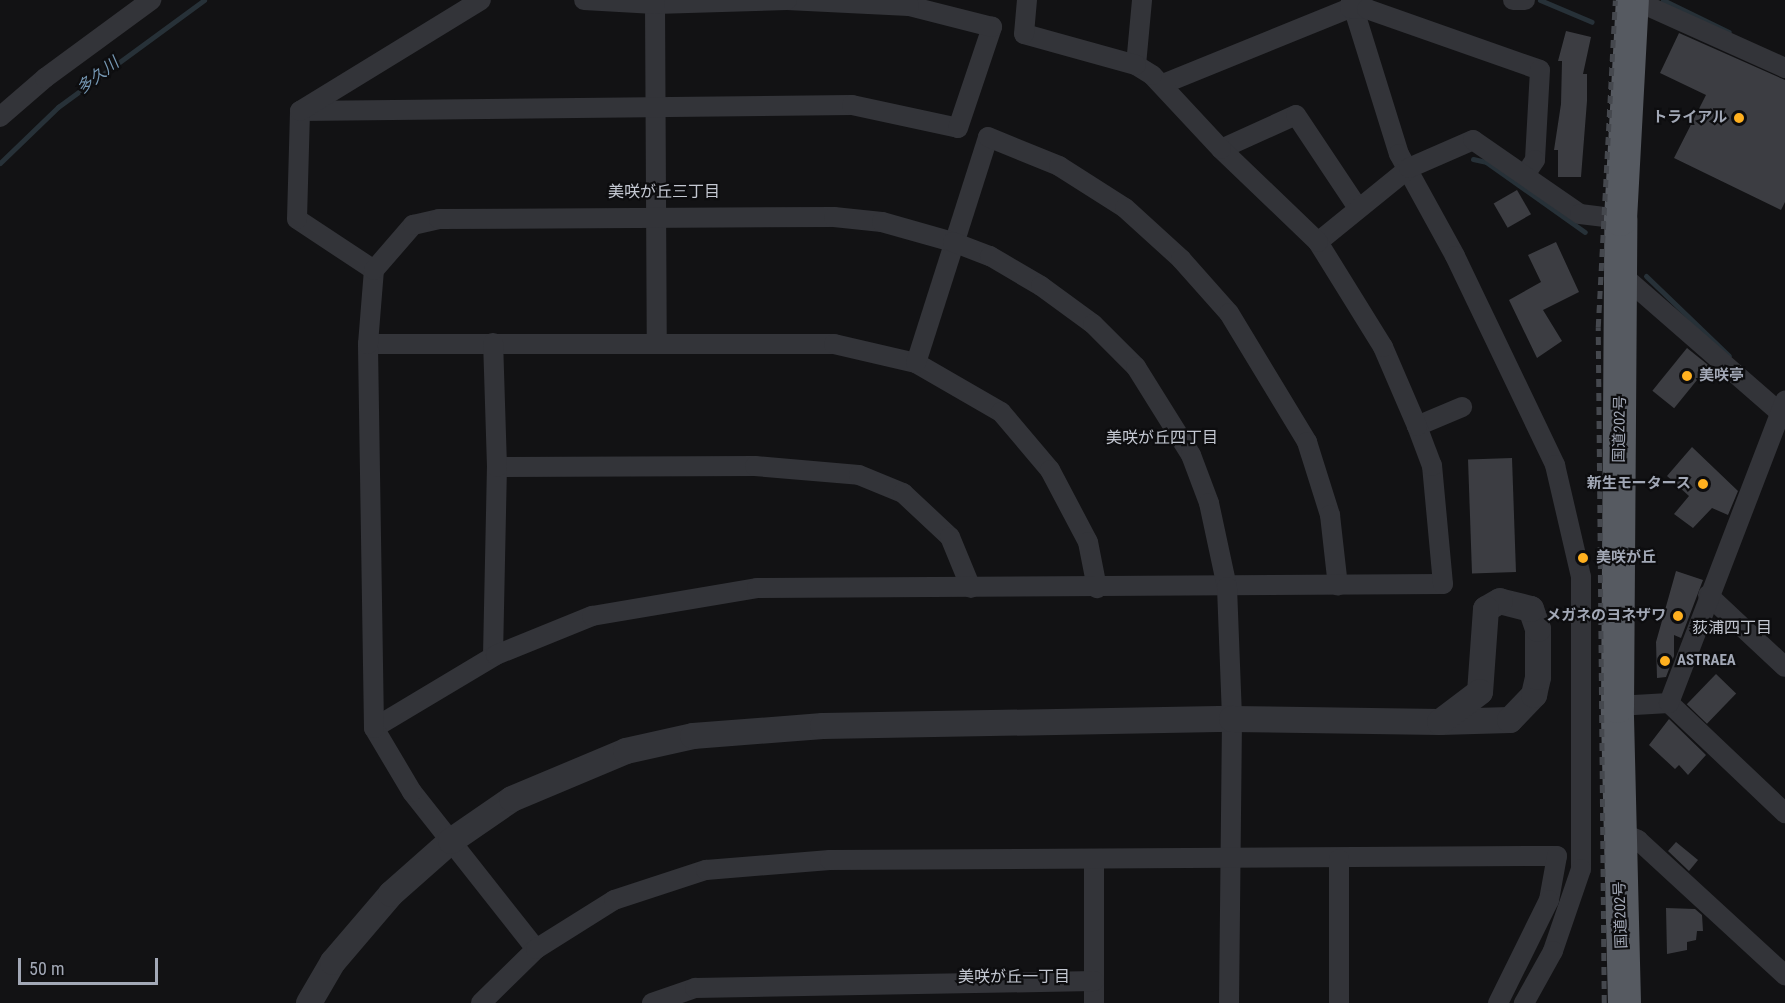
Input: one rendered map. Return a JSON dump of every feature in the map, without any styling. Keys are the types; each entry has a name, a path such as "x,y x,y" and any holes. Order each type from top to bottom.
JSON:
{"highway":[{"name":"国道202号","path":"1624,1003 1617,831 1620,219 1633,0"}],"street":[{"path":"0,117 54,71 151,0"},
{"path":"300,111 481,0"},
{"path":"300,111 657,109 852,105 958,128 992,27 909,6 787,0 655,4 584,0"},
{"path":"374,728 493,656 591,616 757,588 1097,588 1443,584 1432,466 1383,347 1318,242 1221,149 1163,84 1136,65 1024,34 1027,0"},
{"path":"1136,65 1142,0"},
{"path":"1633,0 1785,68"},
{"path":"655,4 657,341"},
{"path":"1163,84 1350,4 1540,70 1535,160 1525,175"},
{"path":"1350,4 1399,154 1409,168 1555,465 1581,577 1581,869 1552,951 1524,1003"},
{"path":"300,111 297,219 374,270"},
{"path":"1221,149 1296,115 1358,207"},
{"path":"916,363 988,137 1059,166 1125,208 1181,259 1229,313 1302,432 1330,515 1338,586"},
{"path":"1318,242 1358,207 1409,168 1473,140 1580,214 1620,219"},
{"path":"536,950 412,792 374,728 368,344 374,270 413,225 439,219 656,215 834,217 882,222 953,243 990,256 1041,286 1093,324 1136,367 1191,455 1209,503 1227,587 1232,719 1229,1003"},
{"path":"1621,274 1783,410 1707,595 1669,703"},
{"path":"368,344 657,341 834,344 916,363 1001,412 1050,470 1088,542 1097,588"},
{"path":"493,344 497,467 493,656"},
{"path":"1417,426 1462,407"},
{"path":"497,467 755,466 860,475 903,493 950,537 971,588"},
{"path":"1707,595 1785,666"},
{"path":"309,1003 333,962 391,894 451,841 512,799 626,751 693,736 823,726 1232,719 1440,722 1510,720 1524,709 1538,677 1538,629 1531,609 1500,601 1486,609 1480,692 1440,722"},
{"path":"1617,706 1669,703 1785,813"},
{"path":"1617,831 1638,840 1785,975"},
{"path":"481,1003 536,950 615,900 706,870 830,860 1231,860 1557,856 1549,900 1498,1003"},
{"path":"1339,1003 1340,859"},
{"path":"1094,860 1094,1003"},
{"path":"652,1003 695,988 1094,981"}],"building":[{"path":"1566,31 1591,37 1583,74 1587,74 1587,101 1581,177 1558,177 1558,150 1554,150 1561,104 1562,61 1558,61"},
{"name":"トライアル","path":"1679,33 1785,80 1785,202 1781,210 1674,158 1706,95 1660,73"},
{"path":"1517,190 1531,214 1508,228 1494,204"},
{"path":"1556,242 1579,292 1543,310 1562,341 1537,358 1509,300 1541,282 1528,255"},
{"name":"美咲亭","path":"1687,348 1709,366 1674,408 1652,391"},
{"name":"新生モータース","path":"1692,447 1738,491 1728,515 1712,508 1693,528 1674,514 1689,496 1667,476"},
{"path":"1512,458 1516,572 1472,573 1468,460"},
{"name":"メガネのヨネザワ","path":"1676,571 1703,580 1681,638 1674,635 1674,656 1666,677 1657,678 1656,642"},
{"path":"1716,674 1736,693 1707,724 1687,704"},
{"path":"1669,719 1706,755 1688,775 1679,765 1675,769 1649,745"},
{"path":"1676,842 1698,860 1689,871 1668,851"},
{"path":"1666,908 1695,909 1702,915 1703,931 1697,931 1696,940 1687,942 1687,950 1667,954"}],"waterway":[{"name":"多久川","path":"0,163 58,107 204,0"},
{"path":"1540,0 1592,22"},
{"path":"1663,0 1729,32"},
{"path":"1473,159 1486,162 1585,232"},
{"path":"1646,276 1729,356"}],"railway":[{"path":"1604,1003 1598,327 1615,0"}],"place":[{"name":"トライアル","path":"1739,118"},
{"name":"美咲亭","path":"1687,376"},
{"name":"新生モータース","path":"1703,484"},
{"name":"美咲が丘","path":"1583,558"},
{"name":"メガネのヨネザワ","path":"1678,616"},
{"name":"ASTRAEA","path":"1665,661"}],"district":[{"name":"美咲が丘三丁目","path":"664,192"},
{"name":"美咲が丘四丁目","path":"1162,438"},
{"name":"荻浦四丁目","path":"1732,628"},
{"name":"美咲が丘一丁目","path":"1014,977"}]}
